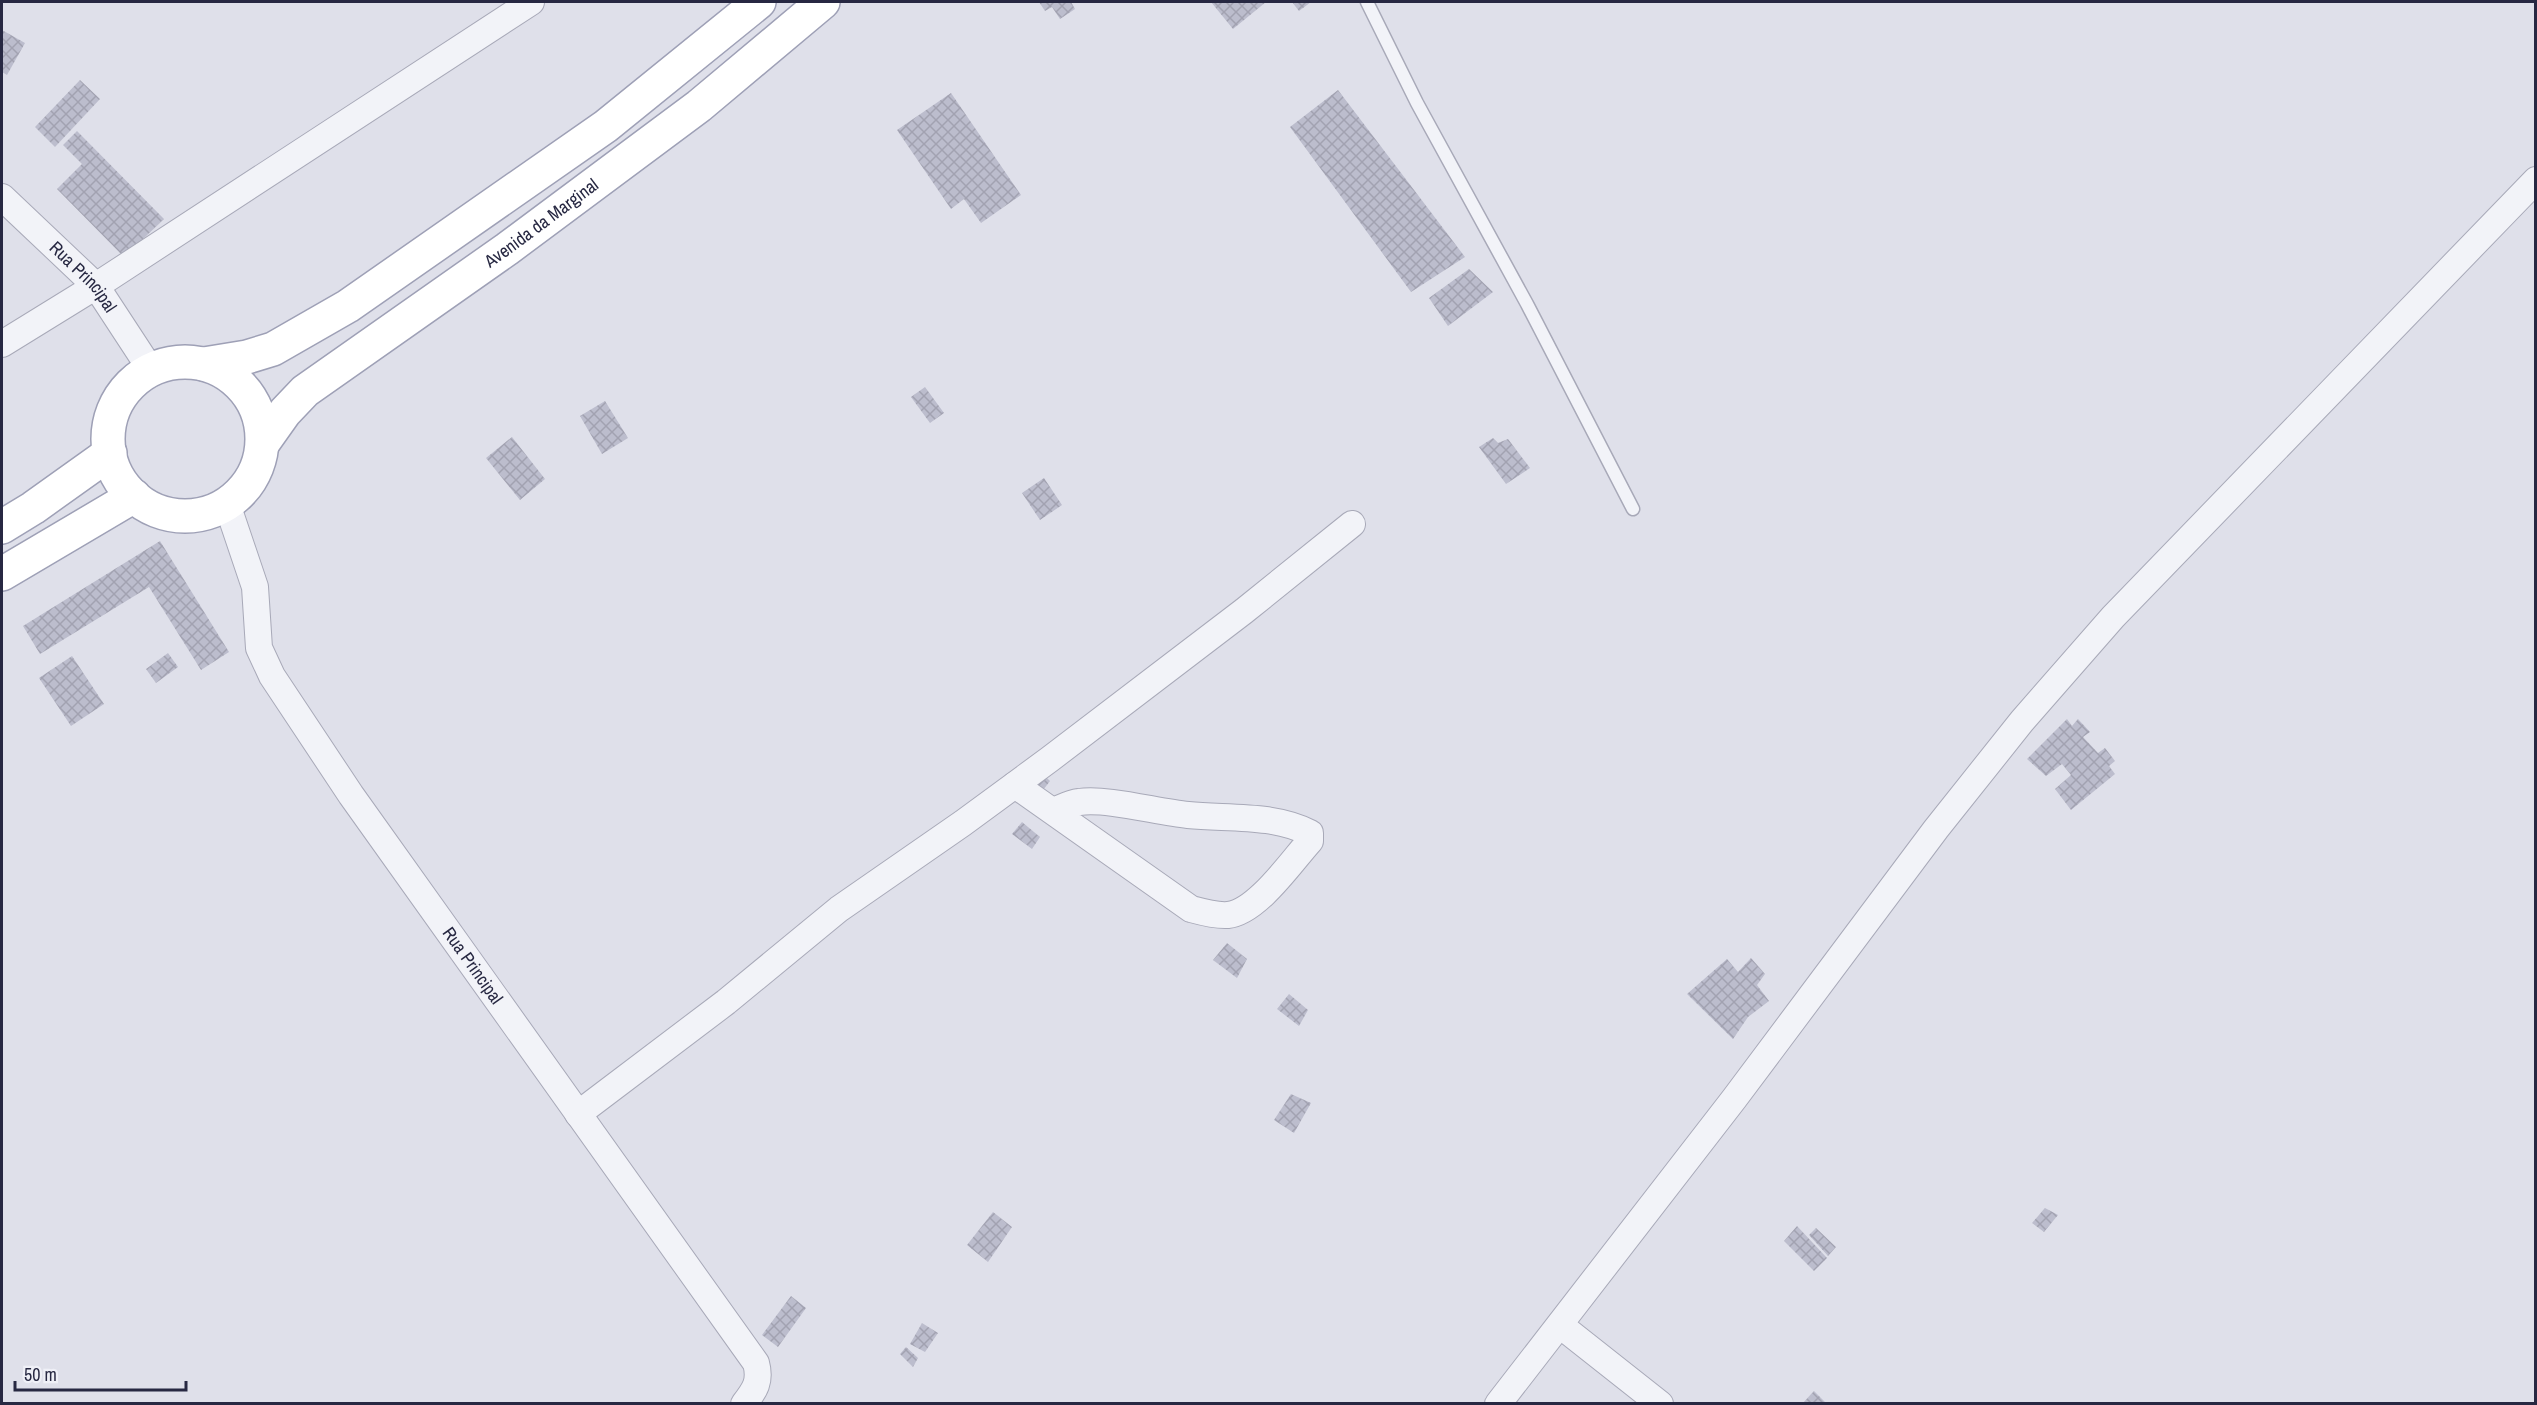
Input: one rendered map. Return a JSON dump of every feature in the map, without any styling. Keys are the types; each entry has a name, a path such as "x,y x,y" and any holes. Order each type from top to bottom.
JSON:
{"main road":[{"path":"204,364 228,375 248,393 260,417 263,443 258,467 245,488 226,504 208,513 189,516 169,514 150,508 134,496 118,477 110,453 109,428 116,404 131,384 151,370 177,362 204,364 247,357 273,349 348,306 606,126 759,2"},
{"name":"Avenida da Marginal","path":"263,443 285,412 305,391 507,249 699,106 822,2"},
{"path":"2,527 33,508 110,453"},
{"path":"2,574 134,496"}],"street":[{"path":"2,344 96,286 531,2"},
{"path":"1498,1404 1734,1099 1936,829 2022,721 2113,617 2535,180"},
{"name":"Rua Principal","path":"2,197 96,286 151,370"},
{"name":"Rua Principal","path":"226,504 255,587 259,648 272,676 351,795 756,1363 760,1376 758,1383 744,1404"},
{"path":"578,1114 726,1002 839,909 1015,785 1244,611 1352,524"},
{"path":"1015,785 1053,812 1191,909 1210,914 1228,915 1248,908 1310,841 1310,832 1274,821 1188,815 1095,802 1077,802 1053,812"},
{"path":"1560,1325 1660,1404"}],"lane":[{"path":"1367,2 1417,103 1527,304 1633,509"}],"building":[{"path":"1039,2 1071,2 1075,9 1060,19 1052,7 1045,11"},
{"path":"1211,2 1266,2 1233,29"},
{"path":"1292,2 1311,2 1299,11"},
{"path":"2,30 25,43 7,75 2,72"},
{"path":"80,80 100,99 55,147 35,127"},
{"path":"1338,90 1465,257 1411,292 1290,127"},
{"path":"951,93 1021,195 981,223 964,199 951,209 897,130"},
{"path":"77,131 164,219 124,257 57,189 82,164 63,145"},
{"path":"1469,269 1493,292 1448,326 1429,298"},
{"path":"925,387 944,413 930,423 911,397"},
{"path":"605,401 628,438 602,454 580,416"},
{"path":"512,437 545,479 520,500 486,458"},
{"path":"1493,438 1498,443 1508,439 1530,468 1506,484 1479,447"},
{"path":"1044,478 1062,505 1040,520 1022,493"},
{"path":"160,541 229,652 201,670 149,587 40,654 23,626"},
{"path":"168,653 178,667 156,683 146,669"},
{"path":"72,656 104,704 71,726 39,678"},
{"path":"2067,719 2072,726 2078,719 2090,732 2083,737 2098,753 2105,748 2115,761 2109,766 2115,774 2071,810 2055,789 2071,775 2062,764 2046,776 2027,759"},
{"path":"1041,772 1050,781 1037,798 1022,786"},
{"path":"1022,822 1040,837 1032,849 1012,834"},
{"path":"1227,943 1247,959 1237,978 1213,960"},
{"path":"1751,958 1765,974 1757,985 1769,1001 1748,1017 1733,1039 1687,994 1727,959 1738,972"},
{"path":"1289,994 1308,1010 1299,1026 1277,1009"},
{"path":"1291,1094 1311,1103 1294,1133 1274,1120"},
{"path":"2045,1208 2058,1215 2044,1232 2032,1223"},
{"path":"993,1212 1012,1227 988,1262 967,1245"},
{"path":"1797,1226 1827,1258 1814,1271 1784,1241"},
{"path":"1816,1228 1836,1247 1828,1256 1809,1235"},
{"path":"791,1296 806,1308 778,1347 762,1335"},
{"path":"922,1323 938,1333 925,1352 910,1344"},
{"path":"906,1347 918,1358 913,1367 900,1354"},
{"path":"1814,1391 1827,1404 1802,1404"}]}
